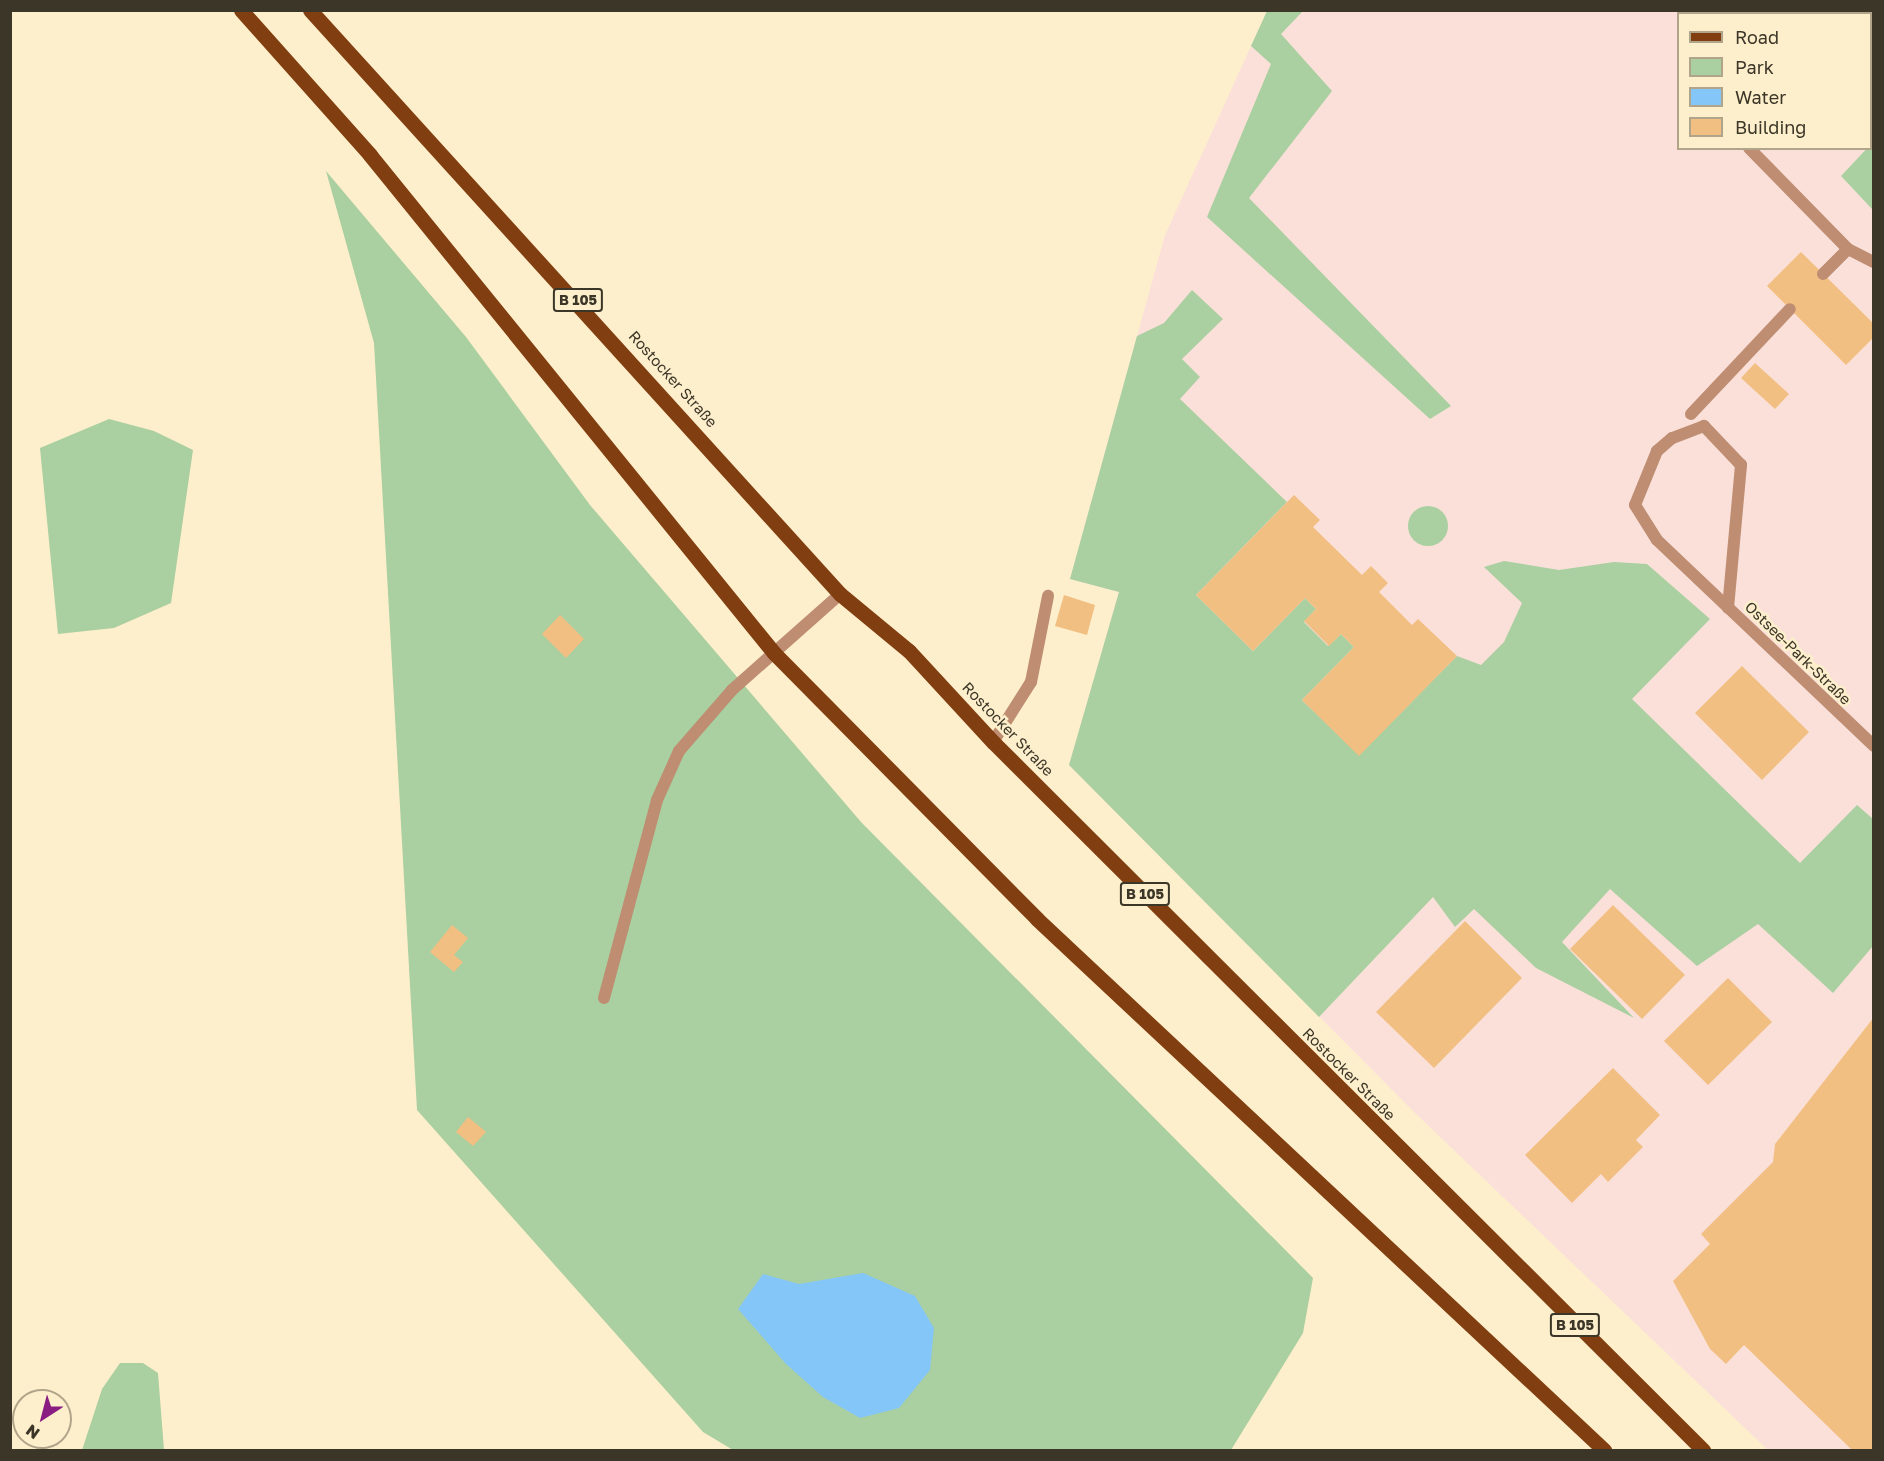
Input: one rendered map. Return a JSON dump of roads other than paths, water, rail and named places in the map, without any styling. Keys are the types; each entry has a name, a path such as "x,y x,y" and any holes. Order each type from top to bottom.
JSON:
{"main road":[{"path":"241,10 399,190 774,653 1037,919 1604,1450"},
{"name":"Rostocker Straße","path":"310,10 840,594 909,651 993,742 1702,1450"}],"street":[{"path":"1751,150 1848,249 1874,262"},
{"path":"1823,274 1848,249"},
{"path":"1691,414 1790,309"},
{"name":"Ostsee-Park-Straße","path":"1728,608 1741,465 1704,426 1672,438 1657,451 1635,506 1657,540 1728,608 1874,746"},
{"path":"604,998 669,769 698,726 840,594"},
{"path":"993,742 1031,681 1048,596"}],"water":[{"path":"863,1273 915,1296 934,1328 930,1370 899,1408 860,1418 823,1397 786,1364 738,1309 763,1274 799,1284"}]}
